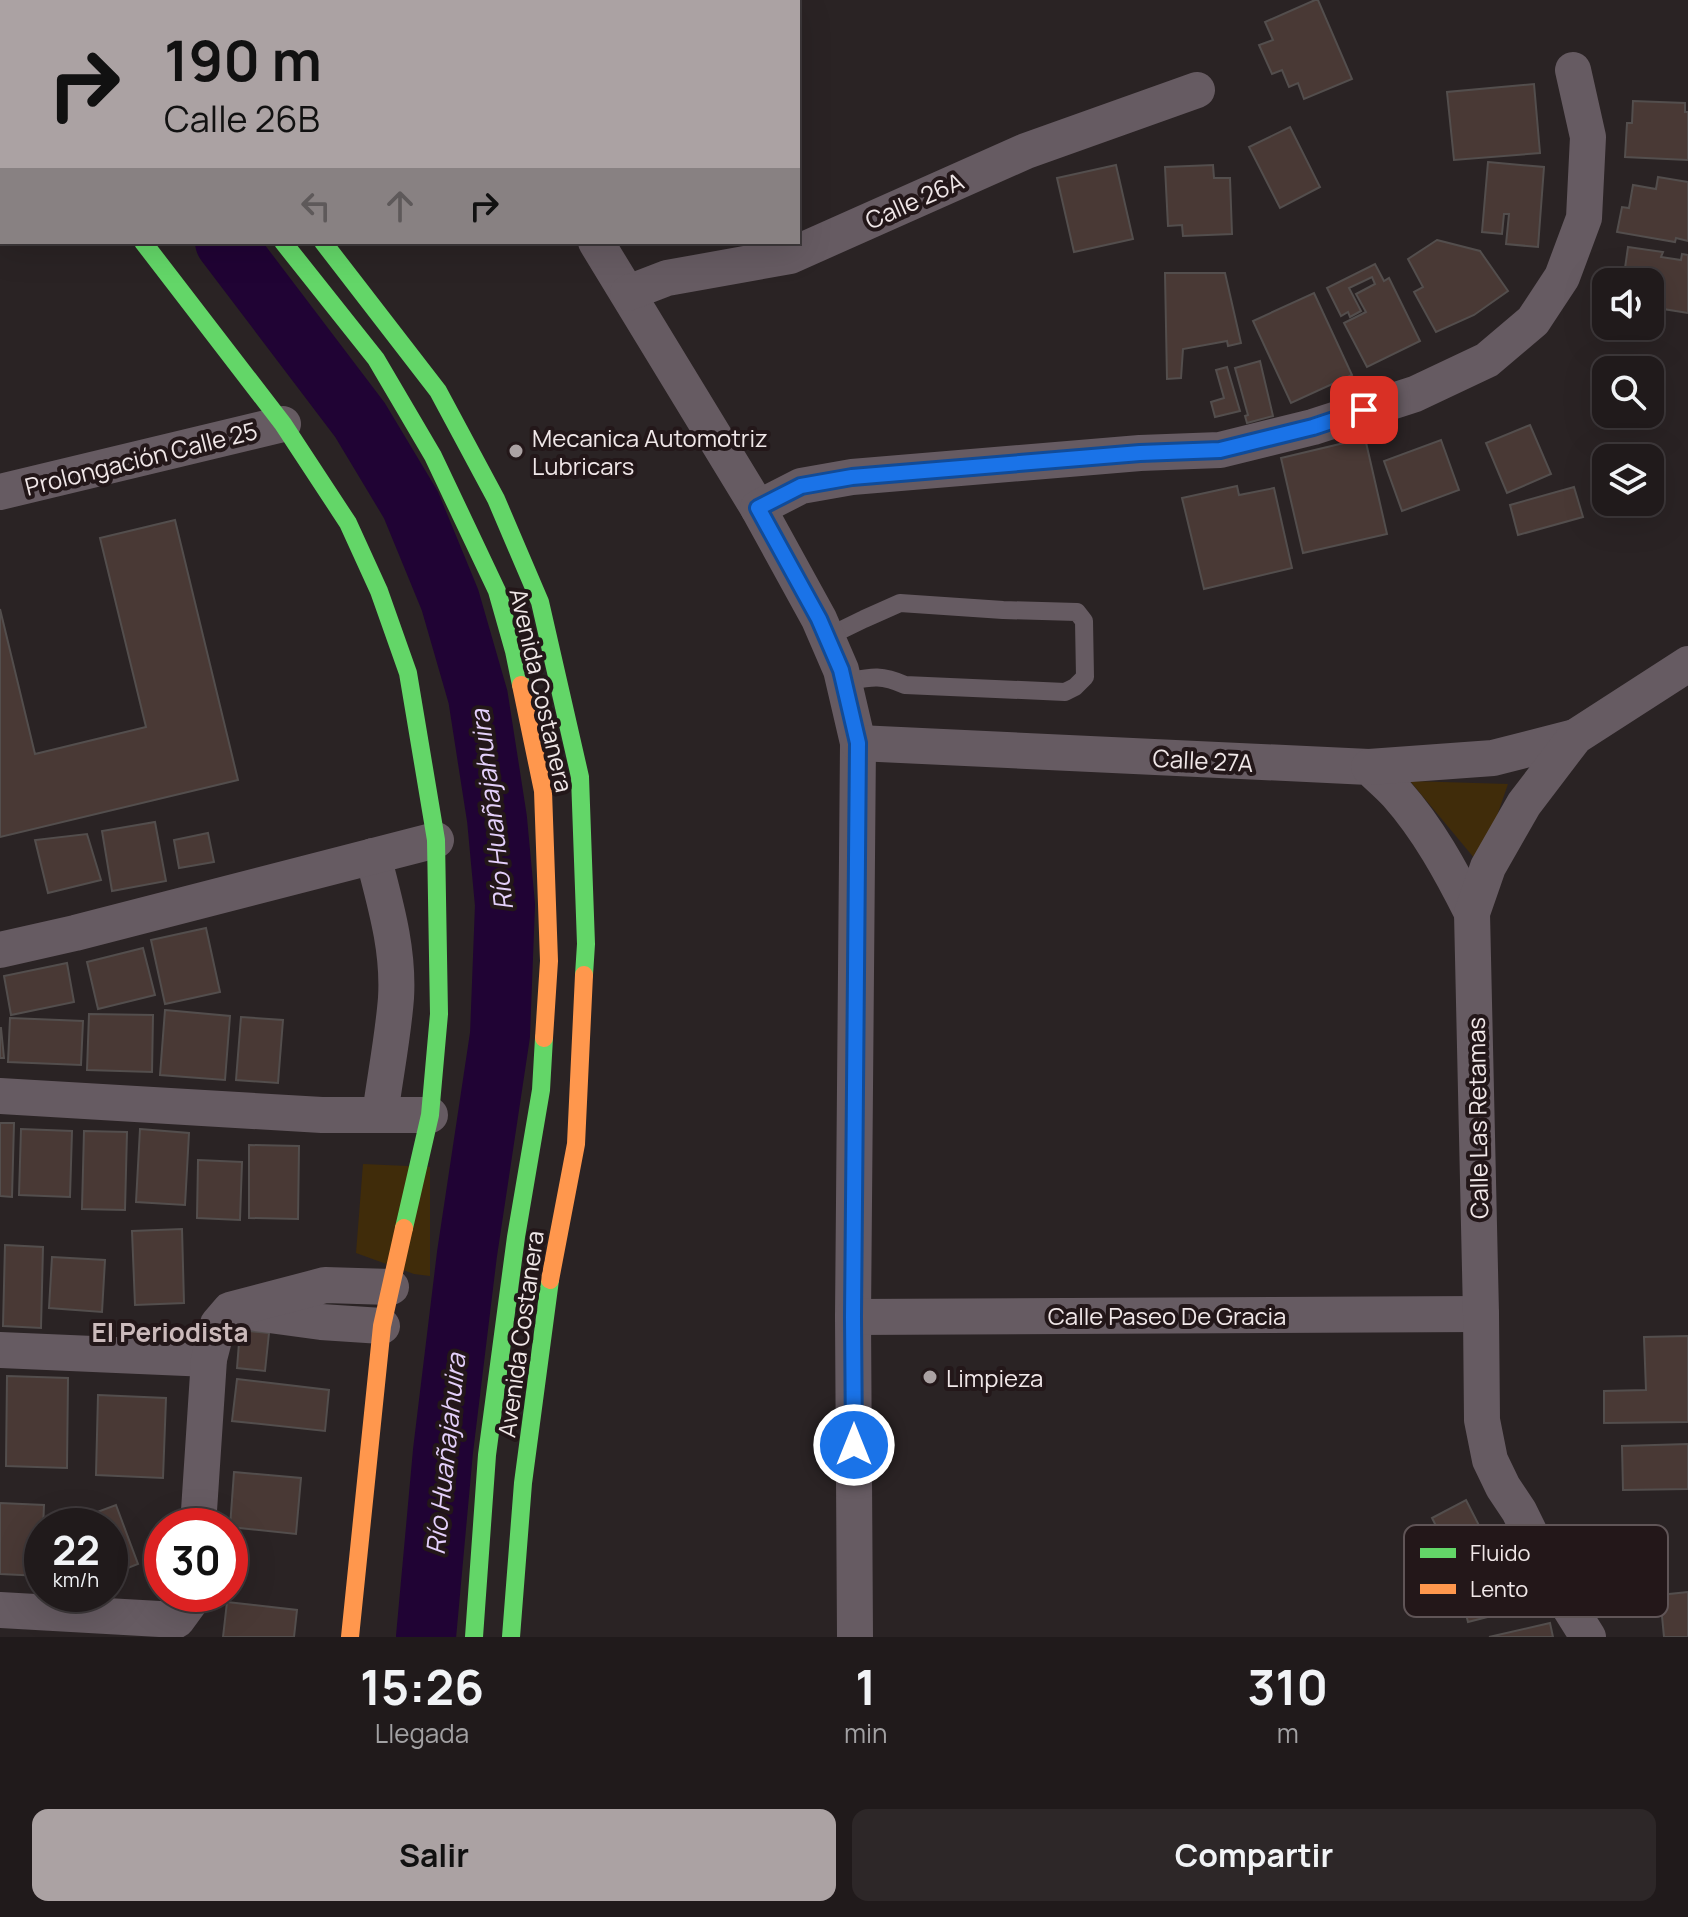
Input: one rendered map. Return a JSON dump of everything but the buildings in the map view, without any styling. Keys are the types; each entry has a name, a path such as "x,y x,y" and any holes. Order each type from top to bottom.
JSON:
{"main road":[{"path":"146,244 283,424 348,523 379,591 408,673 436,840 439,1014 430,1115 382,1326 350,1637"},
{"name":"Avenida Costanera","path":"285,244 376,359 433,456 460,510 497,591 514,651 543,791 549,961 541,1090 516,1237 487,1455 474,1637"},
{"name":"Avenida Costanera","path":"325,244 438,391 496,499 540,602 580,777 586,944 576,1144 550,1280 523,1483 511,1637"}],"street":[{"path":"758,508 801,486 852,477 1140,453 1220,450 1313,427 1415,394 1487,360 1533,321 1562,277 1584,218 1588,137 1573,70"},
{"name":"Calle 26A","path":"628,293 667,278 790,256 1026,151 1197,90"},
{"path":"597,244 758,508 819,619 845,682 858,743 853,1317 855,1637"},
{"name":"Prolongación Calle 25","path":"0,492 283,424"},
{"name":"Calle Las Retamas","path":"1526,1525 1490,1460 1482,1420 1472,913 1488,867 1524,804 1575,737 1688,664"},
{"name":"Calle 27A","path":"858,743 1369,767 1493,758 1575,737"},
{"path":"1369,767 1397,794 1427,834 1472,913"},
{"path":"0,950 436,840"},
{"path":"373,856 391,924 396,997 380,1115"},
{"path":"0,1096 322,1115 430,1115"},
{"path":"199,1508 209,1359 218,1324 230,1310 325,1285 391,1287"},
{"path":"230,1310 321,1322 382,1326"},
{"name":"Calle Paseo De Gracia","path":"853,1317 1481,1314"},
{"path":"0,1350 209,1359"},
{"path":"0,1610 177,1620 183,1612"},
{"name":"Calle Las Retamas","path":"1575,1617 1588,1637"}],"lane":[{"path":"827,637 900,603 1077,612 1084,621 1085,677 1065,692 905,685 887,677 845,682"}],"shaded area":[{"path":"1410,781 1508,784 1480,865"},
{"path":"363,1164 430,1167 430,1276 414,1274 356,1253"}],"waterway":[{"name":"Río Huañajahuira","path":"227,244 360,420 411,505 450,600 478,697 497,819 505,905 500,1035 467,1254 443,1451 426,1637"}],"traffic: fast":[{"path":"145,244 283,424 348,523 379,591 408,673 436,840 439,1014 430,1115 404,1228"},
{"path":"285,244 376,359 433,456 497,591 521,685"},
{"path":"325,244 438,391 496,499 540,602 580,777 586,944 584,975"},
{"path":"474,1637 487,1455 516,1237 541,1090 544,1038"},
{"path":"511,1637 523,1483 550,1280"}],"traffic: slow":[{"path":"521,685 543,791 549,961 544,1038"},
{"path":"550,1280 576,1144 584,975"},
{"path":"350,1637 382,1326 404,1228"}],"place":[{"name":"Mecanica Automotriz Lubricars","path":"516,451"},
{"name":"Limpieza","path":"930,1377"}],"district":[{"name":"El Periodista","path":"170,1332"}],"route":[{"path":"854,1445 858,743 841,670 819,619 758,508 801,486 852,477 1140,453 1220,450 1313,427 1364,410"}]}
